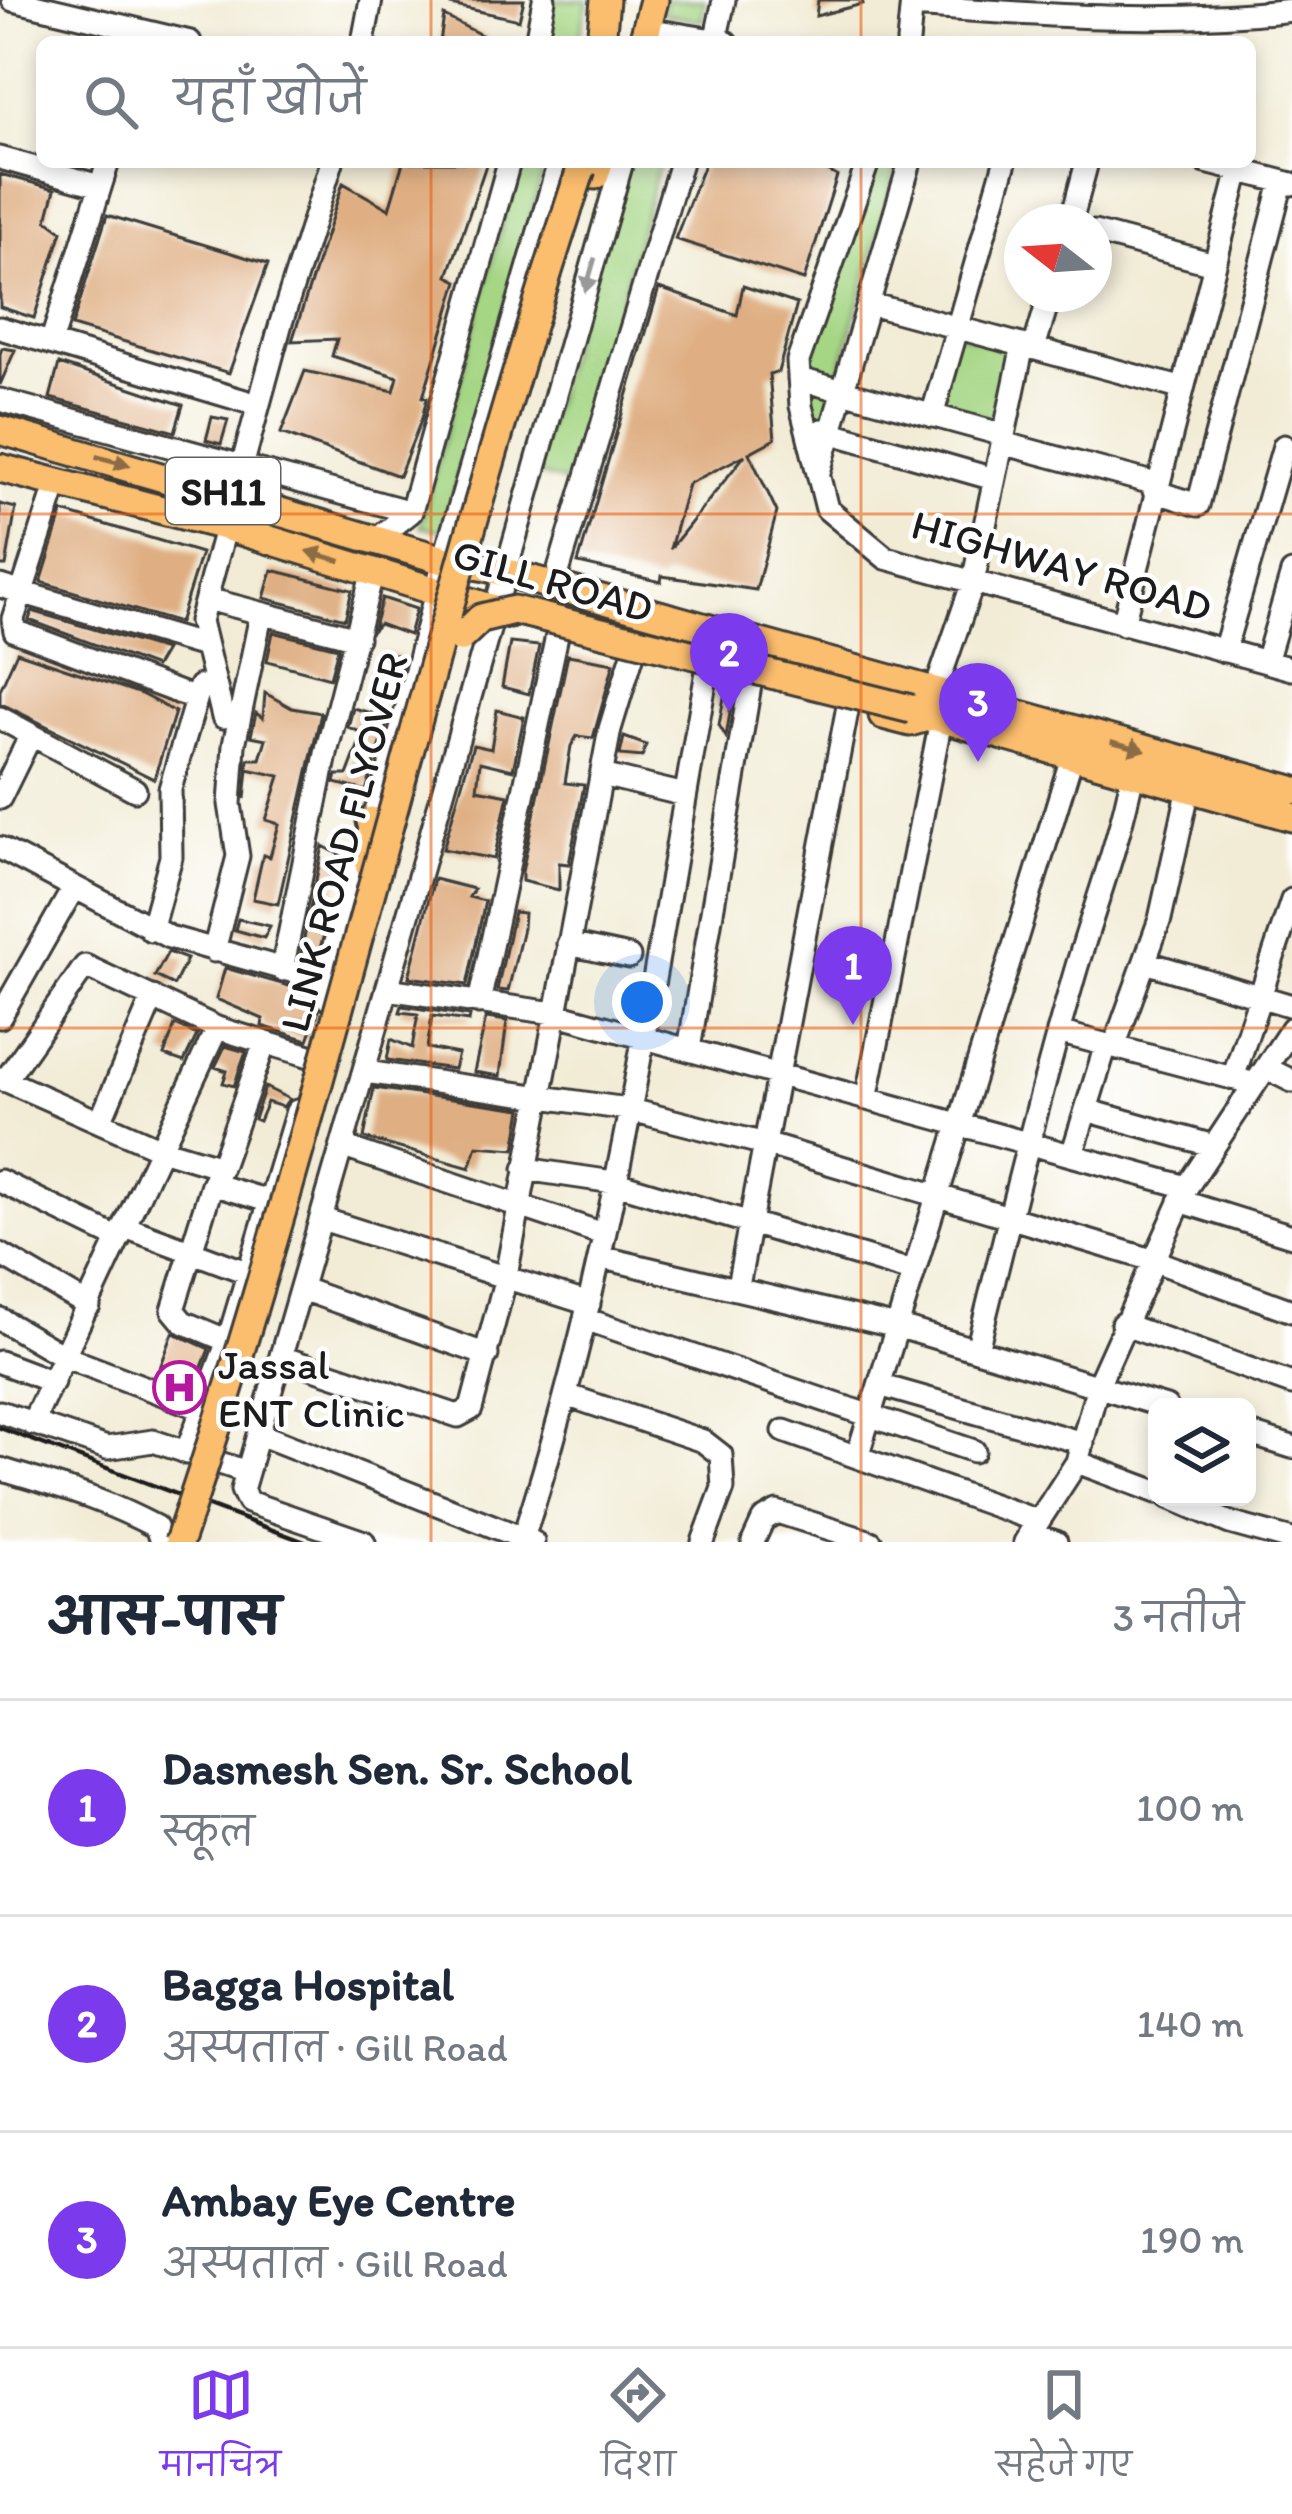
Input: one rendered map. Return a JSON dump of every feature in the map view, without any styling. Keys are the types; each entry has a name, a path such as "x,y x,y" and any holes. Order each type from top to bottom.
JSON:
{"main road":[{"path":"601,0 601,36"},
{"path":"613,36 620,0"},
{"path":"631,36 638,0"},
{"path":"652,36 654,0"},
{"name":"LINK ROAD FLYOVER","path":"179,1542 497,433 581,168"},
{"name":"LINK ROAD FLYOVER","path":"197,1542 278,1291 550,315 597,168"},
{"name":"GILL ROAD","path":"0,430 553,589 929,710 1292,817"},
{"name":"GILL ROAD","path":"0,468 228,527 498,610 910,722 929,710 1292,790"},
{"path":"460,638 481,617 514,610 929,710"},
{"path":"344,976 372,852 371,821"}],"street":[{"path":"14,0 95,9 146,36"},
{"path":"364,36 370,0"},
{"path":"537,36 544,0"},
{"path":"591,36 601,0"},
{"path":"653,36 666,0"},
{"path":"720,36 724,0"},
{"path":"909,36 912,3 1108,20 1217,18 1292,10"},
{"path":"0,158 100,187"},
{"path":"51,343 106,168"},
{"path":"223,717 200,621 258,405 330,168"},
{"path":"377,539 411,512 507,168"},
{"path":"186,1453 228,1341 280,1163 344,976 332,952 557,168"},
{"path":"356,1539 248,1502 242,1490 498,610 620,168"},
{"path":"553,589 679,168"},
{"name":"HIGHWAY ROAD","path":"866,168 798,361 805,425 827,509 886,558 1292,669"},
{"path":"817,479 908,168"},
{"path":"932,416 1003,168"},
{"path":"1076,204 1085,168"},
{"path":"799,379 932,416 1198,505 1287,183 1231,168"},
{"path":"1123,623 1239,170"},
{"path":"1112,237 1214,264"},
{"path":"870,304 1180,388"},
{"path":"867,1095 929,710 973,582 1003,439 1028,346 1042,312"},
{"path":"0,328 258,405"},
{"path":"0,400 411,512"},
{"path":"805,425 994,479"},
{"path":"1224,651 1284,446"},
{"path":"57,482 10,589 13,626 20,635 196,699"},
{"path":"282,970 327,749 373,571"},
{"path":"1266,662 1292,573"},
{"path":"10,589 205,646"},
{"path":"207,599 357,638"},
{"path":"214,951 238,856 230,804 233,746 261,614"},
{"path":"479,1003 559,626"},
{"path":"281,1358 464,1416 475,1400 506,1281 537,1094 602,775 635,647"},
{"path":"259,1434 528,1540 600,1257 708,666"},
{"path":"152,930 171,857 170,789 196,699 209,674"},
{"path":"689,1048 751,679"},
{"path":"738,1286 848,706"},
{"path":"0,718 135,790"},
{"path":"0,798 31,735"},
{"path":"856,1457 1073,754"},
{"path":"977,1350 1026,1142 1096,898 1119,847 1133,772"},
{"path":"602,775 685,795"},
{"path":"1072,1155 1145,962 1189,788"},
{"path":"0,848 152,930 282,970 344,976"},
{"path":"0,1016 73,889"},
{"path":"1251,1076 1260,996 1292,900"},
{"path":"568,944 628,957"},
{"path":"1145,962 1292,1006"},
{"path":"268,1201 3,1079 85,966 217,1028 314,1057"},
{"path":"387,989 554,1013 867,1095 1072,1155 1292,1236"},
{"path":"100,1122 153,998"},
{"path":"32,1424 217,1028"},
{"path":"1031,1532 1080,1452 1098,1385 1122,1324 1184,1194 1251,1076 1292,1028"},
{"path":"1058,1032 1292,1081"},
{"path":"228,1341 184,1322 173,1310 189,1250 264,1045"},
{"path":"364,1072 628,1110 765,1144 1152,1260 1292,1311"},
{"path":"1086,1110 1214,1146"},
{"path":"344,1147 603,1234"},
{"path":"280,1163 335,1175"},
{"path":"525,1168 613,1182 914,1272"},
{"path":"0,1181 122,1233 189,1250 249,1273"},
{"path":"322,1219 506,1281 869,1418 974,1451"},
{"path":"0,1254 88,1306"},
{"path":"600,1257 897,1326 1148,1401"},
{"path":"302,1289 487,1355"},
{"path":"0,1319 65,1357 202,1409"},
{"path":"1122,1324 1292,1384"},
{"path":"0,1362 53,1382"},
{"path":"879,1385 1080,1452 1148,1487"},
{"path":"568,1396 703,1441 721,1455 723,1488 704,1542"},
{"path":"0,1412 106,1448 153,1441 247,1472"},
{"path":"784,1431 1056,1542"},
{"path":"1256,1436 1292,1448"},
{"path":"0,1469 67,1485 111,1504 156,1527 161,1542"},
{"path":"1183,1506 1226,1533 1292,1540"},
{"path":"753,1542 763,1520 777,1512 871,1542"}],"green space":[{"path":"552,0 588,0 580,36 546,36"},
{"path":"665,0 705,0 702,21 663,14"},
{"path":"517,168 544,168 443,531 420,527"},
{"path":"619,168 658,168 569,483 533,473"},
{"path":"874,168 896,168 825,426 813,416 807,368"},
{"path":"954,333 1011,348 996,420 937,403"}],"building":[{"path":"452,0 524,0 519,20 451,5"},
{"path":"818,0 862,0 863,4 816,16"},
{"path":"444,16 483,36 441,36"},
{"path":"401,168 485,168 448,276 458,281 423,397 427,398 422,418 399,476 281,433 305,371 394,391 398,377 332,356 337,339 292,341 343,183 389,209"},
{"path":"703,168 822,168 837,176 804,280 675,239"},
{"path":"0,174 55,189 47,220 62,231 34,318 0,307"},
{"path":"107,215 268,264 229,373 72,326"},
{"path":"743,286 797,304 778,372 769,374 775,439 749,453 777,512 756,590 662,576 661,582 578,563 659,288 737,315","holes":["745,455 670,549 688,484"]},
{"path":"2,348 15,350 0,385 0,354"},
{"path":"59,364 183,405 175,432 50,398"},
{"path":"212,417 228,420 221,444 206,440"},
{"path":"0,504 16,508 6,566 0,566"},
{"path":"63,512 201,553 179,623 41,582"},
{"path":"272,570 352,590 345,619 264,598"},
{"path":"382,598 416,609 409,635 379,624 373,630"},
{"path":"32,611 165,650 155,667 29,620"},
{"path":"273,632 338,648 330,678 267,661"},
{"path":"510,643 539,646 529,694 502,687"},
{"path":"383,651 404,658 398,680 377,673"},
{"path":"17,652 141,694 175,712 154,779 0,703 0,690"},
{"path":"568,655 614,663 593,738 577,736 571,746 565,783 584,785 569,864 559,863 559,890 522,881 522,872"},
{"path":"265,693 292,708 321,713 278,904 253,899 263,855 270,857 279,824 266,820 280,776 248,769 245,799 248,759 260,759 266,739 251,736 256,713 263,718"},
{"path":"724,698 732,700 726,737 719,725"},
{"path":"353,708 389,718 366,791 335,783 337,775 347,775 363,733 348,727"},
{"path":"497,710 524,717 513,770 480,762 477,789 508,795 494,859 443,849 473,745 491,749"},
{"path":"624,737 646,745 642,757 620,755"},
{"path":"323,846 346,858 316,962 300,958"},
{"path":"434,879 474,889 469,897 485,901 467,985 409,977"},
{"path":"514,912 524,913 523,928 508,991 497,990"},
{"path":"238,919 270,926 264,938 235,930"},
{"path":"168,952 187,959 174,985 155,976"},
{"path":"225,968 314,993 319,1010 308,1040 262,1026 263,1019 216,999"},
{"path":"402,1006 470,1016 469,1021 432,1016 427,1048 458,1054 454,1069 387,1060 391,1039 412,1048 418,1014 400,1012"},
{"path":"486,1018 507,1021 500,1076 474,1072"},
{"path":"175,1025 197,1035 184,1062 164,1055"},
{"path":"225,1046 246,1052 234,1086 223,1083 227,1071 215,1067"},
{"path":"265,1087 289,1099 283,1107 267,1102 259,1121 254,1119"},
{"path":"374,1088 522,1109 515,1149 477,1146 470,1168 364,1138"},
{"path":"173,1333 209,1349 193,1390 157,1376"}],"railway":[{"path":"0,1428 305,1542"}],"place":[{"name":"Bagga Hospital","path":"729,712"},
{"name":"Ambay Eye Centre","path":"978,762"},
{"name":"Dasmesh Sen. Sr. School","path":"853,1025"},
{"name":"Jassal ENT Clinic","path":"179,1388"}]}
